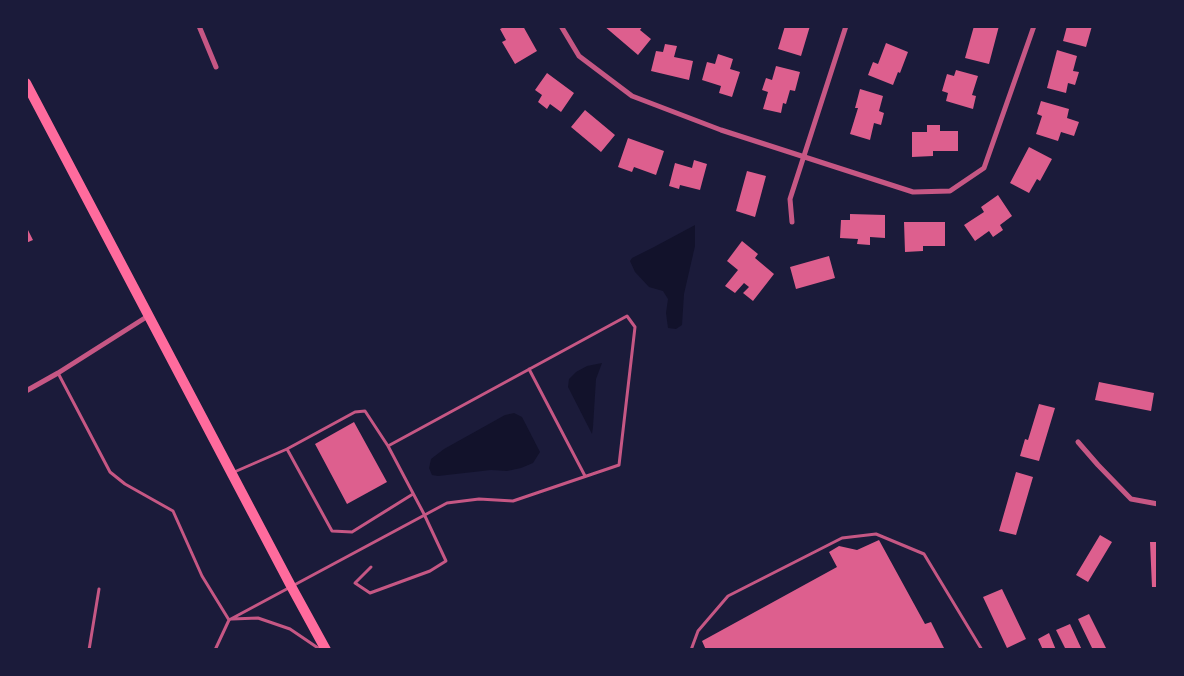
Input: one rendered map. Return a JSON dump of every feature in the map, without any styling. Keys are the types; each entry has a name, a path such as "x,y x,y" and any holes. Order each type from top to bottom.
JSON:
{"main road":[{"path":"26,83 326,650"}],"street":[{"path":"199,26 216,66"},
{"path":"561,26 579,56 632,96 721,130 913,192 950,191 984,168 1034,26"},
{"path":"792,222 790,199 846,26"},
{"path":"26,391 148,316"},
{"path":"1078,442 1131,499 1158,504"}],"lane":[{"path":"215,650 229,620 447,502 479,500 513,501 619,465 635,327 627,316 388,446"},
{"path":"529,369 586,476"},
{"path":"58,373 110,472 125,484 173,511 202,576 229,620"},
{"path":"232,473 287,449 355,412 365,411 388,446 424,514 446,561 430,571 370,593 355,583 371,567"},
{"path":"287,449 332,531 352,532 413,494"},
{"path":"692,650 698,631 728,596 842,538 876,534 924,554 982,650"},
{"path":"89,650 99,589"},
{"path":"229,620 258,618 290,629 321,650"}],"shaded area":[{"path":"695,225 695,246 684,294 682,325 676,329 668,328 666,313 668,299 663,291 649,287 635,272 630,261 632,258"},
{"path":"602,363 596,379 592,434 568,387 569,379 576,372 587,366"},
{"path":"514,413 522,417 540,452 533,463 507,471 491,470 438,476 432,475 429,468 431,459 444,449 505,415"}],"building":[{"path":"506,26 523,26 537,51 515,64 502,42 506,40 500,29"},
{"path":"604,26 643,26 640,30 651,39 638,55"},
{"path":"785,26 810,26 801,56 778,49"},
{"path":"974,26 999,26 989,64 965,58"},
{"path":"1067,26 1092,26 1086,47 1063,41"},
{"path":"886,43 908,52 893,85 868,75 873,62 878,64"},
{"path":"665,44 677,46 674,57 693,61 689,80 651,71 656,51 663,52"},
{"path":"1057,50 1077,56 1073,71 1079,72 1075,85 1068,83 1066,93 1047,88"},
{"path":"718,54 733,59 730,69 740,72 732,97 719,93 721,86 702,80 707,62 715,64"},
{"path":"776,66 800,72 795,91 790,90 786,104 783,103 781,113 763,109 768,92 762,90 766,78 772,80"},
{"path":"956,70 978,76 972,95 976,96 973,109 946,101 948,93 942,91 947,74 954,76"},
{"path":"547,73 574,93 561,112 550,104 547,109 538,102 542,95 535,90"},
{"path":"860,89 883,96 879,111 884,113 881,125 874,123 870,140 850,134 858,108 855,108"},
{"path":"1041,101 1069,109 1067,118 1079,122 1074,136 1061,132 1058,141 1036,134 1042,116 1037,114"},
{"path":"585,110 615,135 601,152 571,127"},
{"path":"927,125 940,125 940,131 958,131 958,151 933,151 933,156 912,157 912,132 927,132"},
{"path":"628,138 664,151 656,175 634,167 632,172 618,167"},
{"path":"1029,147 1052,159 1040,181 1037,179 1029,193 1010,183"},
{"path":"694,160 707,164 700,190 680,185 679,189 669,186 675,163 692,168"},
{"path":"747,171 766,176 755,217 736,211"},
{"path":"998,195 1012,216 1000,225 1003,230 993,237 989,231 975,241 964,225 984,212 981,207"},
{"path":"850,214 885,215 885,238 870,237 870,245 857,244 858,239 840,238 841,220 850,220"},
{"path":"904,222 945,222 945,246 923,246 923,251 905,252"},
{"path":"26,226 33,240 26,243"},
{"path":"742,241 758,254 755,258 774,274 753,301 743,293 749,287 744,283 735,293 725,286 738,270 727,261"},
{"path":"829,256 835,278 796,289 790,267"},
{"path":"1099,382 1154,393 1151,411 1095,400"},
{"path":"1039,404 1055,408 1039,461 1020,456 1025,439 1028,440"},
{"path":"354,422 387,482 347,504 315,444"},
{"path":"1016,472 1033,477 1016,535 999,531"},
{"path":"1100,535 1112,542 1088,582 1076,575"},
{"path":"879,540 925,624 931,622 945,650 706,650 702,641 837,567 829,552 839,546 857,550"},
{"path":"1150,542 1158,542 1158,587 1152,587"},
{"path":"1002,589 1026,639 1007,648 983,597"},
{"path":"1089,614 1107,650 1093,650 1078,619"},
{"path":"1070,624 1082,650 1066,650 1056,630"},
{"path":"1049,633 1056,650 1043,650 1038,639"}]}
